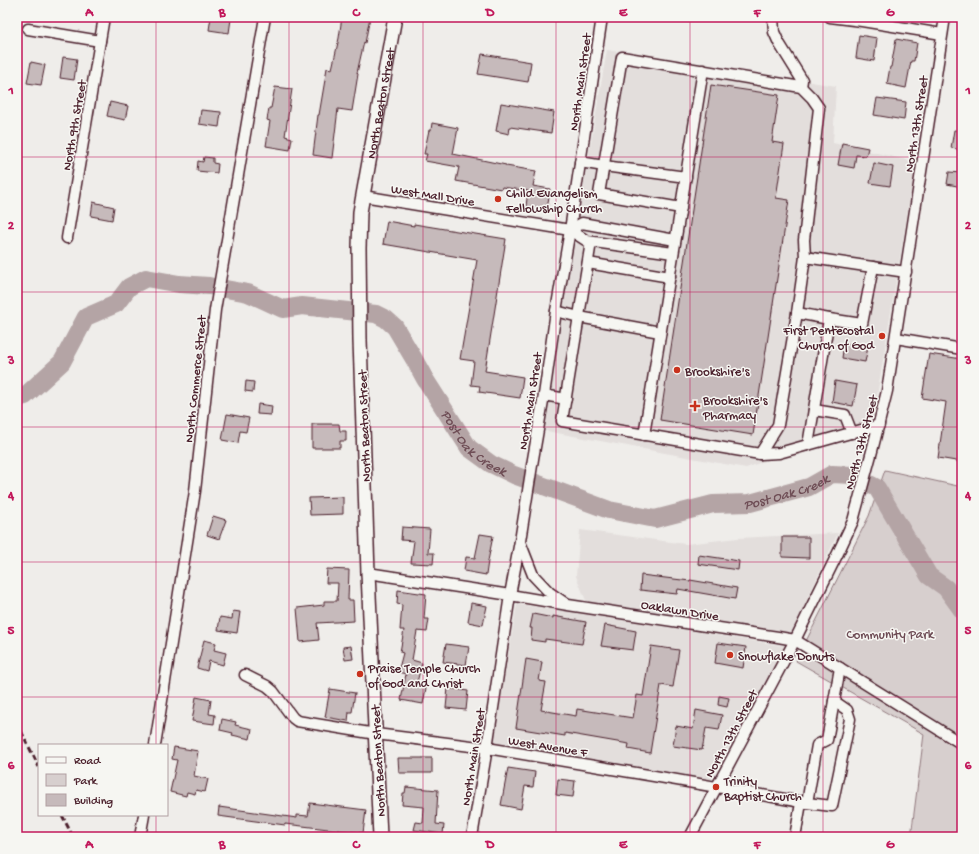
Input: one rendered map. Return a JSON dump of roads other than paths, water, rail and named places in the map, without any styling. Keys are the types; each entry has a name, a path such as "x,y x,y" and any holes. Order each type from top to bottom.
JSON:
{"main road":[{"name":"North Beaton Street","path":"380,837 368,573 360,340 359,248 360,212 395,17"}],"street":[{"name":"North 9th Street","path":"67,238 104,17"},
{"name":"North Commerce Street","path":"155,744 195,491 215,310 265,17"},
{"name":"North Main Street","path":"472,837 510,595 544,395 602,17"},
{"path":"773,17 774,32 779,43 802,80 801,87"},
{"path":"830,17 942,34"},
{"name":"North 13th Street","path":"690,837 795,640 853,521 887,391 945,17"},
{"path":"28,28 100,41"},
{"path":"681,208 600,194 622,57 801,87 812,98 819,108 804,240 805,257 797,313 778,425 760,454"},
{"path":"644,435 703,70"},
{"path":"580,162 686,177"},
{"name":"West Mall Drive","path":"363,196 570,230"},
{"path":"673,253 591,242 570,230 582,223 676,240"},
{"path":"591,242 562,421 760,454 780,453 879,425"},
{"path":"805,257 906,272"},
{"path":"588,263 670,277"},
{"path":"797,313 862,324 873,267"},
{"path":"556,311 579,317 660,332"},
{"path":"808,445 829,318"},
{"path":"896,338 962,348"},
{"path":"544,395 566,398"},
{"path":"814,410 845,415 852,433"},
{"path":"520,541 533,575 549,592 568,605"},
{"name":"Oaklawn Drive","path":"368,573 795,640 962,744"},
{"path":"795,837 817,745 827,740 840,668"},
{"name":"West Avenue F","path":"245,675 267,686 273,691 293,718 297,721 376,734 487,748 804,803 832,806 850,719 846,710 834,702"},
{"path":"140,837 144,816"}],"waterway":[{"name":"Post Oak Creek","path":"17,398 25,396 62,362 86,317 116,304 129,287 146,278 179,284 209,286 248,293 283,309 302,306 376,314 386,319 395,327 425,379 469,448 491,464 514,475 609,510 655,519 713,504 750,503 809,487 832,474 852,475 877,488 929,576 946,588 962,610"}],"railway":[{"path":"17,723 38,765"},
{"path":"62,816 73,837"}],"place":[{"name":"Child Evangelism Fellowship Church","path":"498,199"},
{"name":"First Pentecostal Church of God","path":"882,336"},
{"name":"Brookshire's","path":"677,370"},
{"name":"Brookshire's Pharmacy","path":"695,406"},
{"name":"Snowflake Donuts","path":"730,655"},
{"name":"Praise Temple Church of God and Christ","path":"360,674"},
{"name":"Trinity Baptist Church","path":"716,787"}],"park label":[{"name":"Community Park","path":"890,633"}]}
